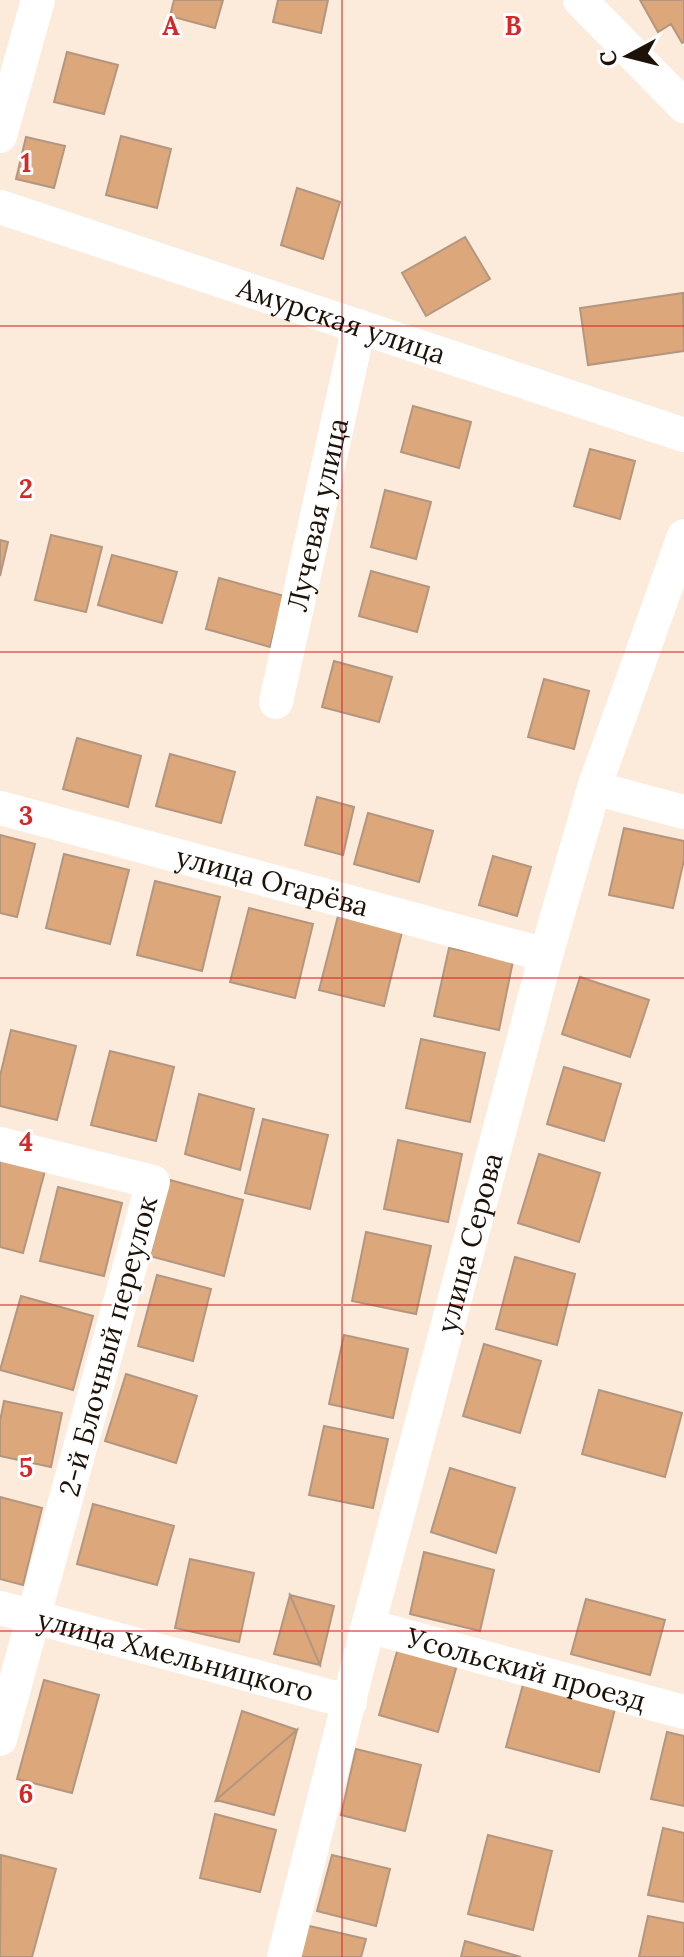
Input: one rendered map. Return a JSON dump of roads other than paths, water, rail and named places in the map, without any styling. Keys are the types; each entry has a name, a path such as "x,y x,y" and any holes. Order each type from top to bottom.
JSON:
{"street":[{"path":"0,136 38,0"},
{"path":"580,0 684,106"},
{"name":"Амурская улица","path":"0,207 684,435"},
{"name":"Лучевая улица","path":"276,702 359,326"},
{"name":"улица Серова","path":"284,1957 368,1626 546,955 594,788 684,536"},
{"path":"594,788 684,812"},
{"name":"улица Огарёва","path":"0,808 546,955"},
{"name":"2-й Блочный переулок","path":"0,1144 153,1182 33,1617"},
{"name":"улица Хмельницкого","path":"0,1608 350,1702"},
{"path":"0,1739 33,1617"},
{"name":"Усольский проезд","path":"368,1626 684,1712"}]}
